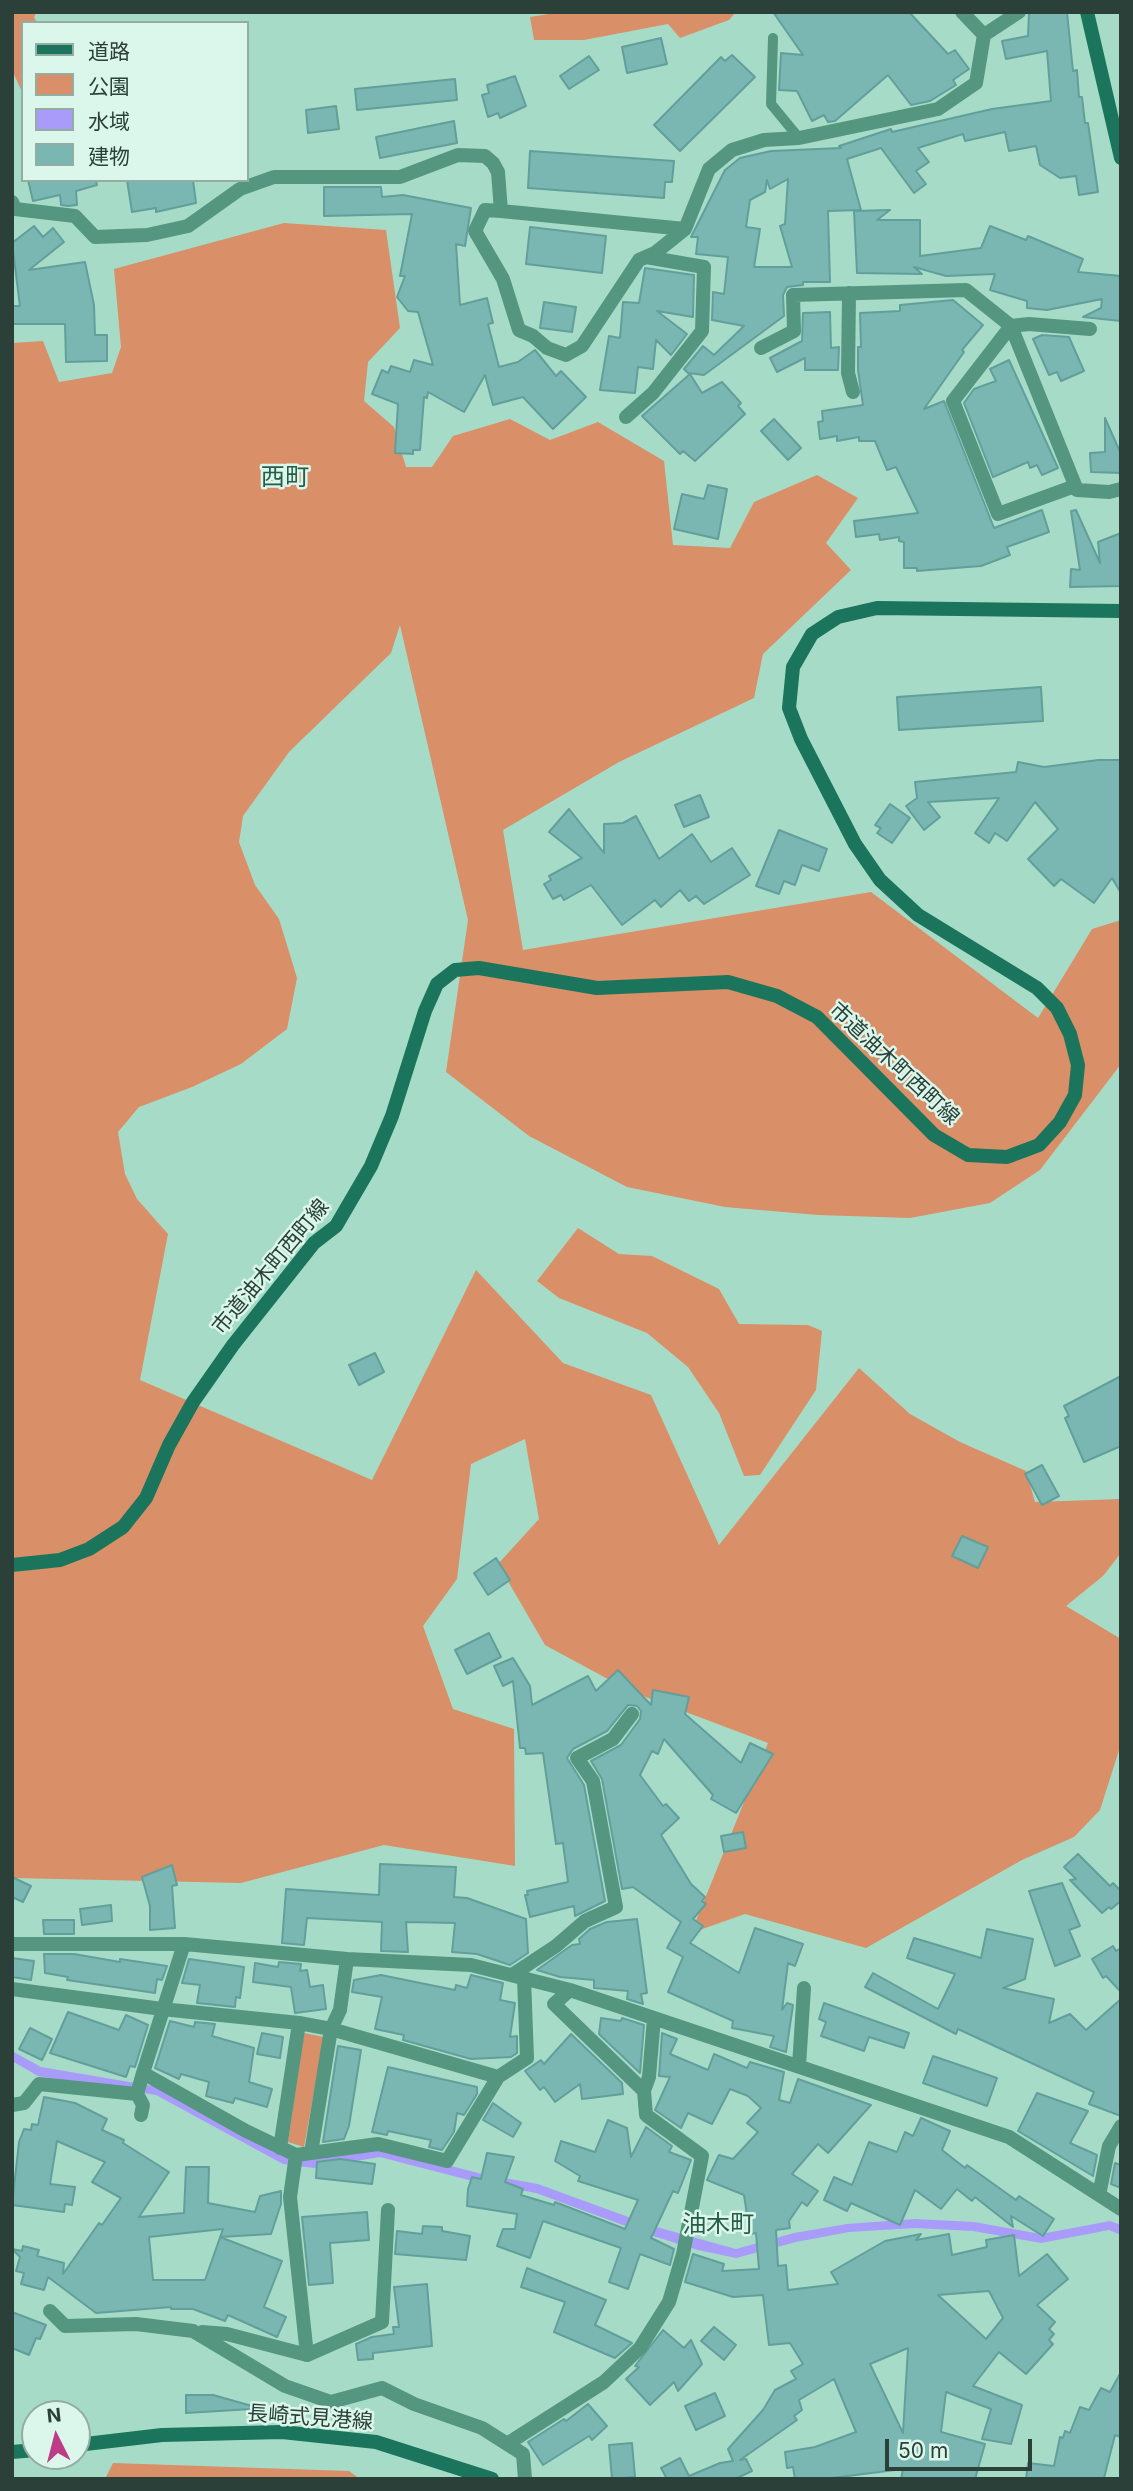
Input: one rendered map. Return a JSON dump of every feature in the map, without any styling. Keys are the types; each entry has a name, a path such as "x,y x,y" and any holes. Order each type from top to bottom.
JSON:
{"street":[{"path":"962,12 985,35"},
{"path":"685,229 485,211 475,231 503,279 519,330 533,335 547,348 566,355 582,346 639,260 685,229 709,169 733,150 764,140 799,138 938,109 976,83 985,35 1019,12"},
{"path":"1087,12 1121,158"},
{"path":"12,202 15,209 75,216 96,237 148,235 188,226 240,189 274,177 400,177 458,155 485,156 493,163 498,172 501,211"},
{"path":"626,417 653,393 702,331 704,267 646,257"},
{"path":"761,348 794,331 793,295 966,290 1011,326 1077,490 1109,492 1121,489"},
{"path":"849,293 848,373 853,392"},
{"path":"1075,486 998,514 953,401 1011,326 1029,324 1090,329"},
{"name":"市道油木町西町線","path":"12,1564 60,1560 89,1549 123,1527 146,1498 169,1445 226,1354 314,1242 337,1226 371,1166 392,1116 425,1011 437,984 455,970 479,968 597,988 728,982 777,996 817,1017 934,1135 968,1155 1007,1157 1038,1145 1060,1122 1075,1095 1077,1065 1070,1034 1057,1008 1037,988 918,915 880,880 855,844 801,739 789,708 793,667 811,634 838,617 877,608 1121,611"},
{"path":"518,1977 585,1921 616,1907 593,1781 577,1758 612,1740 632,1714"},
{"path":"12,1944 184,1944 347,1959 471,1965 570,1990 1009,2137 1121,2209"},
{"path":"141,2115 143,2105 137,2094 184,1944"},
{"path":"307,2355 290,2197 303,2154 331,2029 340,2010 347,1959"},
{"path":"143,2073 280,2148 303,2154 378,2144 447,2161 498,2077 527,2058 518,1977"},
{"path":"799,2066 804,1988"},
{"path":"12,1989 162,2010 299,2023 331,2029 498,2077"},
{"path":"570,1990 554,2004 644,2091"},
{"path":"507,2444 604,2382 640,2348 669,2302 683,2254 702,2156 646,2115 644,2091 649,2077 654,2018"},
{"path":"280,2148 299,2023"},
{"path":"12,2105 24,2103 39,2084 137,2094"},
{"path":"1099,2195 1109,2146 1121,2126"},
{"path":"50,2311 65,2326 136,2324 227,2334 307,2355 383,2322 388,2210"},
{"path":"193,2331 307,2396 331,2402 382,2388 414,2404 482,2428 523,2454 525,2479"},
{"name":"長崎式見港線","path":"91,2443 162,2435 282,2432 376,2442 492,2479"}],"lane":[{"path":"773,38 771,104 799,138"}],"green space":[{"path":"12,12 37,12 34,17 36,21 21,21 21,90 12,70"},
{"path":"561,12 736,12 729,20 680,38 668,24 584,40 534,40 530,17"},
{"path":"284,223 386,230 400,328 368,362 364,401 394,427 406,467 432,467 453,436 510,419 550,440 598,422 664,461 673,545 730,548 754,502 817,475 858,498 826,543 851,570 763,654 754,698 619,762 503,830 523,950 871,892 1038,1018 1092,929 1121,920 1121,1064 1040,1170 990,1203 910,1218 818,1215 725,1207 627,1187 529,1136 446,1072 468,920 400,625 391,653 289,752 243,816 239,842 255,885 279,919 297,978 287,1029 241,1064 192,1087 139,1107 118,1132 125,1174 137,1199 168,1234 140,1380 372,1480 476,1270 563,1363 651,1395 719,1545 859,1368 910,1414 960,1442 1026,1471 1035,1502 1121,1499 1121,1553 1103,1576 1066,1606 1121,1639 1121,1744 1100,1810 1074,1837 1022,1860 866,1948 745,1914 691,1933 768,1743 630,1691 545,1645 498,1564 539,1519 525,1439 471,1464 457,1579 423,1626 453,1709 514,1729 515,1866 384,1845 241,1883 12,1878 12,343 43,341 59,382 112,373 121,347 114,269"},
{"path":"578,1228 619,1254 652,1256 719,1289 739,1324 808,1325 822,1331 816,1390 760,1475 744,1476 719,1413 688,1367 647,1333 559,1298 537,1281"},
{"path":"304,2033 324,2037 304,2147 288,2142"},
{"path":"113,2463 349,2471 360,2479 105,2479"}],"water":[{"path":"12,2051 41,2067 159,2087 286,2155 381,2148 482,2174 538,2184 653,2226 736,2249 794,2233 847,2224 915,2219 974,2222 1041,2234 1110,2221 1121,2225 1121,2235 1109,2230 1041,2243 973,2231 915,2228 849,2232 796,2242 736,2258 650,2235 536,2193 480,2183 380,2157 314,2168 283,2164 156,2095 38,2076 12,2061"}],"building":[{"path":"773,12 909,12 948,54 955,50 969,69 953,80 956,85 930,101 911,105 888,75 835,121 828,122 824,115 812,121 797,91 779,90 781,53 803,55"},
{"path":"1029,12 1067,12 1073,71 1077,70 1079,97 1082,97 1085,123 1088,123 1098,192 1079,195 1076,176 1060,178 1040,165 1036,146 1009,151 1005,132 965,141 963,134 918,148 929,162 916,171 926,184 914,193 881,148 847,159 861,210 828,211 830,282 803,282 803,285 787,287 783,295 784,316 704,375 688,373 684,369 703,346 714,355 744,326 712,320 713,292 724,294 728,257 696,254 698,237 691,237 725,170 740,158 771,151 841,148 839,146 891,129 892,132 992,109 1051,101 1047,51 1006,59 1002,41 1028,36","holes":["788,179 785,224 780,226 792,267 754,267 760,229 746,227 750,200 765,192 767,180 770,189"]},
{"path":"661,38 667,64 627,73 622,47"},
{"path":"732,55 755,77 680,151 654,125 721,57 725,61"},
{"path":"589,56 599,70 569,89 560,76"},
{"path":"515,76 526,106 500,118 498,113 488,117 482,95 489,93 487,85"},
{"path":"455,79 457,100 357,110 355,89"},
{"path":"336,106 339,129 308,133 306,110"},
{"path":"454,121 457,143 380,158 376,137"},
{"path":"530,151 674,161 672,182 665,182 664,198 528,188"},
{"path":"28,182 96,182 97,185 76,191 77,205 61,205 60,195 33,201"},
{"path":"127,182 193,182 196,203 156,212 156,208 132,212"},
{"path":"324,187 381,187 382,197 403,195 471,208 465,246 456,244 460,305 487,298 493,323 488,324 499,367 518,362 535,350 556,376 561,371 586,397 553,429 523,397 493,405 485,375 464,412 428,392 427,398 424,397 420,450 413,450 413,454 395,453 398,404 372,394 382,370 388,373 391,366 410,372 414,360 433,365 418,312 408,311 397,297 405,276 400,276 412,214 324,216"},
{"path":"890,210 877,220 920,220 920,256 981,248 990,226 1026,240 1028,236 1083,259 1078,272 1121,276 1121,321 1083,317 1101,308 1102,299 1047,310 1027,308 1027,301 990,290 995,274 946,276 914,267 922,274 857,273 854,211"},
{"path":"34,226 43,237 53,228 64,242 29,270 85,262 94,305 95,335 107,335 107,361 66,362 65,324 12,324 12,306 20,306 12,243"},
{"path":"530,227 606,236 602,273 526,264"},
{"path":"645,268 694,275 693,317 657,311 687,334 671,355 656,340 653,369 638,367 635,393 600,390 609,336 620,338 623,302 639,303"},
{"path":"953,300 983,325 962,350 964,352 924,409 944,401 994,528 1042,510 1049,532 1007,547 1010,555 981,566 917,571 917,568 904,568 904,542 899,541 899,537 880,540 879,534 856,537 854,521 918,513 896,467 887,470 875,441 859,441 859,437 837,441 837,436 820,439 818,422 823,421 822,411 863,405 858,370 858,347 861,347 860,313 900,311 900,305"},
{"path":"544,302 576,307 572,332 540,328"},
{"path":"830,312 831,348 839,347 838,370 805,370 805,358 777,372 770,358 802,341 803,313"},
{"path":"1042,335 1069,337 1084,371 1061,381 1057,372 1049,375 1033,339"},
{"path":"1009,360 1058,468 1042,475 1037,465 1030,468 1028,462 993,477 964,403 974,389 996,381 990,369"},
{"path":"690,374 702,393 722,382 741,403 738,406 745,414 695,461 683,451 680,454 642,416"},
{"path":"1105,418 1121,454 1121,473 1091,472 1090,453 1105,452"},
{"path":"774,419 801,448 788,460 761,431"},
{"path":"708,485 727,489 718,539 674,529 682,494 704,499"},
{"path":"1076,510 1100,563 1098,542 1121,533 1121,586 1070,587 1071,569 1080,570 1071,511"},
{"path":"1041,687 1043,721 899,730 897,697"},
{"path":"1121,760 1121,893 1112,878 1094,903 1061,879 1054,886 1028,859 1058,829 1035,802 1007,841 995,833 989,843 975,833 999,798 928,802 940,817 924,830 906,806 917,798 915,782 1016,772 1018,762 1044,767"},
{"path":"700,795 709,817 684,827 675,805"},
{"path":"890,804 910,818 892,843 877,833 881,828 875,825"},
{"path":"569,809 604,853 604,824 623,823 636,816 659,859 692,834 711,862 732,848 750,875 704,904 696,896 689,901 680,890 661,907 655,900 622,925 591,885 564,900 561,895 553,899 544,884 551,880 549,876 582,858 549,832"},
{"path":"779,830 827,849 819,871 802,865 795,885 784,881 779,894 756,886"},
{"path":"375,1353 384,1372 359,1385 349,1365"},
{"path":"1121,1376 1121,1446 1084,1462 1065,1418 1069,1416 1064,1406"},
{"path":"1042,1465 1059,1496 1042,1505 1025,1474"},
{"path":"962,1536 988,1547 978,1568 952,1556"},
{"path":"496,1558 510,1580 488,1595 474,1573"},
{"path":"489,1633 501,1657 467,1674 455,1650"},
{"path":"513,1658 530,1686 532,1705 588,1676 596,1691 618,1670 651,1705 653,1690 689,1697 685,1714 741,1763 750,1743 773,1754 736,1813 711,1799 713,1795 664,1739 658,1754 652,1751 640,1775 663,1806 666,1804 679,1818 661,1835 691,1884 705,1897 702,1901 706,1904 693,1919 703,1926 690,1943 739,1973 755,1928 803,1944 795,1966 788,1963 782,2010 787,2003 793,2005 786,2052 770,2047 774,2036 732,2028 733,2021 668,1992 683,1957 667,1948 681,1922 633,1887 622,1889 602,1779 591,1761 621,1745 640,1719 641,1711 637,1706 628,1705 607,1731 573,1749 567,1758 584,1785 605,1901 575,1916 574,1906 530,1917 525,1895 528,1895 527,1891 568,1882 563,1843 556,1844 543,1753 526,1754 525,1748 520,1748 513,1681 503,1686 494,1666"},
{"path":"743,1832 746,1848 724,1852 721,1836"},
{"path":"1078,1854 1110,1886 1113,1883 1121,1891 1121,1901 1111,1909 1109,1907 1102,1913 1070,1880 1076,1879 1064,1867"},
{"path":"380,1864 456,1867 454,1897 467,1898 526,1919 528,1953 510,1965 477,1954 452,1952 455,1923 406,1922 408,1952 381,1951 382,1922 307,1918 304,1945 282,1943 286,1889 379,1895"},
{"path":"172,1865 177,1885 172,1886 175,1928 150,1930 150,1906 142,1877"},
{"path":"12,1877 31,1886 23,1902 12,1897"},
{"path":"1062,1883 1080,1926 1069,1930 1080,1956 1055,1966 1029,1891"},
{"path":"111,1905 112,1921 82,1925 80,1909"},
{"path":"637,1919 647,1993 641,1994 643,2004 627,1999 628,1991 594,1988 594,1980 560,1977 537,1970 572,1945 580,1944 579,1939 590,1929 607,1922"},
{"path":"43,1920 74,1920 74,1934 44,1934"},
{"path":"987,1929 1033,1939 1025,1979 1003,1988 1054,1999 1049,2023 1070,2014 1086,2030 1121,1999 1121,2116 1089,2104 1094,2092 958,2029 956,2034 865,1987 873,1973 938,2009 955,1974 907,1958 914,1938 981,1958"},
{"path":"1113,1946 1116,1951 1121,1948 1121,1992 1106,1976 1103,1978 1092,1959"},
{"path":"44,1954 74,1954 167,1966 162,1980 157,1979 155,1993 67,1980 68,1977 45,1973"},
{"path":"12,1958 34,1961 31,1980 12,1977"},
{"path":"189,1959 244,1967 240,1998 236,1997 235,2007 197,2003 200,1985 182,1983"},
{"path":"279,1962 301,1964 300,1971 307,1970 310,1987 323,1985 326,2009 295,2013 291,1987 253,1982 255,1963 278,1967"},
{"path":"381,1975 455,1990 456,1985 467,1988 471,1975 503,1983 500,2000 515,2003 510,2037 517,2036 517,2053 511,2057 471,2059 403,2040 404,2035 375,2029 382,1997 352,1992 354,1980"},
{"path":"824,2003 909,2033 904,2048 869,2037 864,2051 821,2036 826,2022 819,2019"},
{"path":"68,2012 119,2030 126,2015 148,2025 135,2067 130,2066 126,2077 50,2053"},
{"path":"601,2018 621,2021 622,2018 644,2025 640,2073 599,2034"},
{"path":"170,2021 194,2027 195,2022 215,2024 212,2036 254,2048 249,2082 272,2089 267,2107 235,2098 233,2103 206,2096 209,2082 181,2074 179,2079 155,2068"},
{"path":"30,2028 52,2039 42,2060 19,2049"},
{"path":"262,2033 283,2037 280,2058 257,2054"},
{"path":"662,2033 677,2039 670,2054 708,2070 714,2054 747,2068 750,2062 784,2072 779,2100 790,2103 798,2079 871,2105 828,2153 818,2144 792,2174 818,2191 807,2206 802,2202 789,2221 790,2228 776,2230 778,2266 786,2265 788,2290 838,2284 831,2272 885,2241 921,2234 916,2240 949,2234 952,2255 987,2247 986,2240 1014,2235 1019,2276 1047,2254 1068,2279 1037,2305 1055,2322 1049,2329 1054,2334 1049,2340 1053,2344 1026,2374 999,2352 973,2386 1022,2405 1011,2444 982,2439 991,2409 946,2392 941,2432 985,2444 975,2479 901,2479 903,2469 824,2479 795,2479 793,2467 787,2468 785,2452 815,2447 856,2432 834,2379 799,2400 802,2410 794,2416 797,2420 740,2460 746,2459 752,2471 735,2479 667,2479 661,2468 680,2458 689,2476 720,2463 733,2461 728,2449 763,2410 775,2390 796,2379 791,2371 803,2364 790,2343 769,2345 763,2295 733,2297 685,2282 693,2254 724,2264 722,2271 759,2269 756,2233 750,2234 744,2195 707,2180 719,2155 733,2159 758,2132 747,2123 761,2108 748,2096 730,2089 712,2124 688,2113 681,2128 655,2110 670,2077 659,2076","holes":["989,2291 1003,2318 986,2339 938,2295","908,2348 903,2433 870,2364"]},
{"path":"571,2034 622,2083 623,2094 582,2099 580,2084 555,2102 544,2087 540,2090 525,2071 541,2060 544,2064"},
{"path":"338,2046 361,2050 349,2126 344,2139 323,2142"},
{"path":"933,2056 997,2078 987,2106 923,2083"},
{"path":"388,2067 477,2087 477,2094 464,2115 457,2113 454,2132 442,2150 429,2147 431,2140 388,2131 387,2135 372,2132"},
{"path":"1037,2093 1088,2111 1070,2143 1097,2155 1093,2176 1018,2131"},
{"path":"44,2097 75,2103 107,2119 102,2130 124,2140 123,2143 169,2172 139,2217 184,2213 186,2167 209,2167 208,2203 255,2212 260,2196 281,2191 281,2204 271,2234 220,2237 282,2261 264,2307 286,2317 277,2337 228,2315 225,2321 193,2309 171,2307 96,2313 48,2277 44,2290 21,2284 24,2273 16,2271 20,2257 12,2249 22,2251 23,2246 39,2250 37,2256 64,2263 63,2274 99,2223 102,2225 121,2198 92,2182 105,2162 57,2141 50,2184 75,2187 72,2205 65,2204 64,2212 12,2205 19,2142 24,2129 31,2130 32,2124 38,2125","holes":["223,2229 205,2280 153,2280 149,2237"]},
{"path":"493,2103 521,2123 513,2137 483,2120"},
{"path":"921,2118 950,2131 942,2150 965,2168 967,2165 1016,2200 1019,2196 1054,2219 1043,2236 1011,2216 1013,2227 975,2197 972,2201 957,2189 941,2209 915,2190 900,2225 851,2203 847,2211 824,2200 834,2177 852,2185 869,2142 897,2152 905,2132 913,2136"},
{"path":"608,2120 627,2128 631,2157 646,2127 672,2146 669,2152 691,2160 678,2193 673,2191 651,2238 674,2249 670,2265 640,2254 628,2289 609,2282 621,2248 543,2221 530,2258 497,2246 503,2229 515,2229 517,2214 467,2206 472,2177 481,2179 487,2153 514,2157 505,2182 523,2189 521,2195 554,2205 555,2202 625,2229 638,2200 578,2181 580,2176 555,2161 561,2141 595,2152"},
{"path":"340,2159 375,2164 372,2184 316,2178 317,2162"},
{"path":"1115,2163 1121,2165 1121,2188 1111,2184"},
{"path":"367,2212 369,2240 330,2243 333,2283 309,2285 302,2217"},
{"path":"423,2226 442,2227 442,2231 470,2236 466,2260 395,2254 397,2231 422,2234"},
{"path":"527,2268 606,2300 595,2325 632,2343 615,2358 554,2332 565,2302 521,2287"},
{"path":"427,2284 432,2346 373,2353 373,2359 358,2360 356,2344 372,2337 394,2334 393,2327 399,2327 394,2287"},
{"path":"12,2312 46,2325 40,2339 36,2338 29,2355 12,2348"},
{"path":"714,2327 736,2345 724,2360 701,2341"},
{"path":"663,2330 684,2348 691,2340 702,2364 678,2391 674,2382 650,2405 626,2379 639,2367 635,2366"},
{"path":"1121,2372 1121,2437 1115,2435 1104,2478 1026,2479 1028,2463 1054,2466 1060,2437 1063,2438 1065,2431 1070,2433 1080,2407 1089,2410 1101,2388 1110,2392"},
{"path":"715,2393 725,2416 696,2430 685,2406"},
{"path":"186,2395 213,2395 252,2406 252,2409 186,2413"},
{"path":"588,2404 607,2426 592,2440 589,2436 543,2465 528,2442 564,2419 566,2421"},
{"path":"632,2443 635,2477 612,2479 609,2445"}],"district":[{"name":"西町","path":"285,478"},
{"name":"油木町","path":"718,2225"}]}
